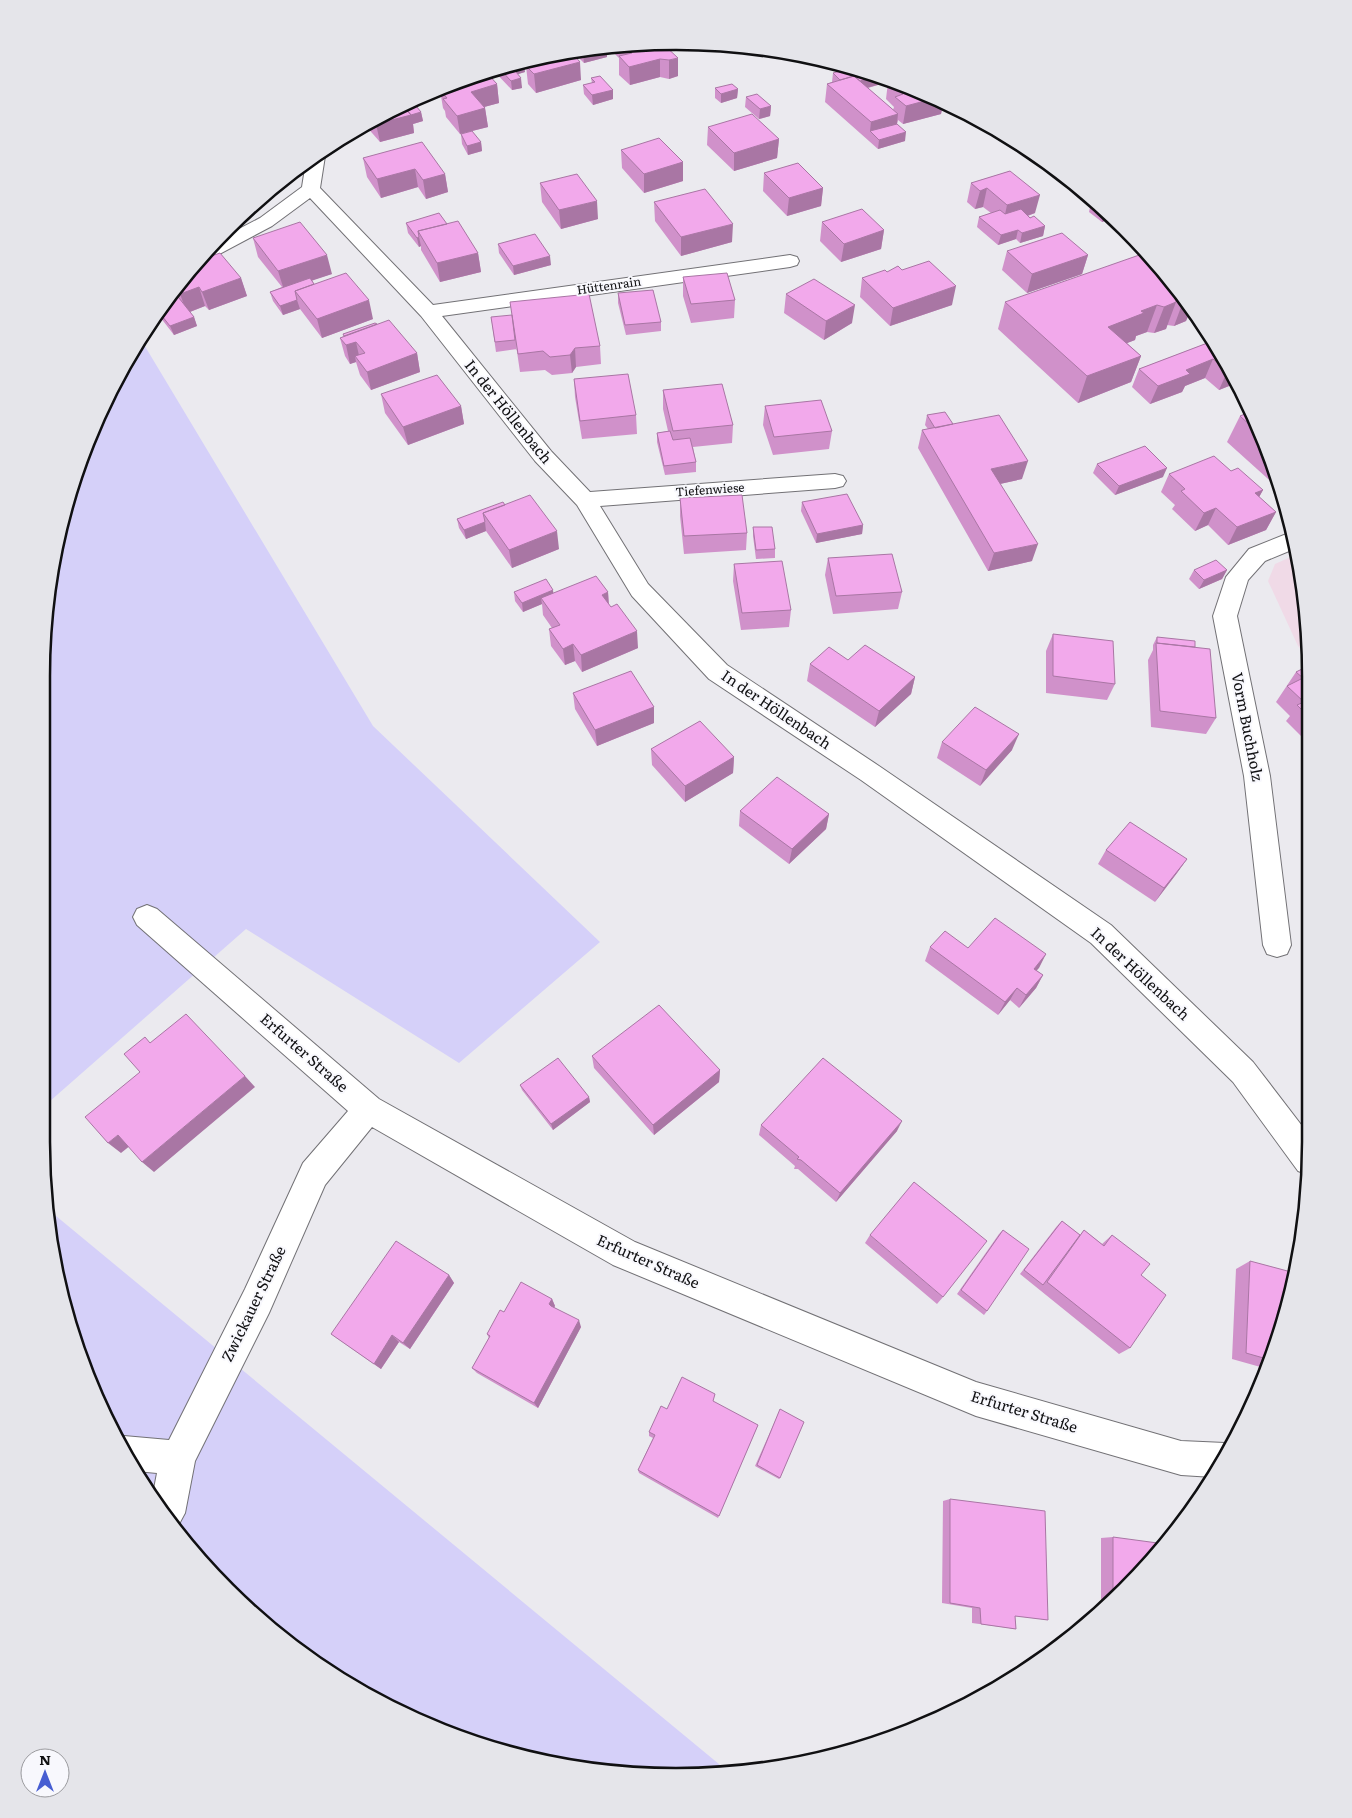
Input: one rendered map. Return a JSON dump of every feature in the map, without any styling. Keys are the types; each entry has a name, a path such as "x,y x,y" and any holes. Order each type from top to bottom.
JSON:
{"street":[{"path":"221,245 266,222 311,190 315,165"},
{"name":"In der Höllenbach","path":"311,190 428,312 543,456 585,500 640,590 718,672 870,773 1101,934 1243,1072 1302,1150"},
{"name":"Hüttenrain","path":"428,312 790,261"},
{"name":"Tiefenwiese","path":"585,500 836,481"},
{"name":"Vorm Buchholz","path":"1277,945 1257,776 1225,616 1238,577 1257,556 1287,543"},
{"name":"Erfurter Straße","path":"147,917 368,1109 624,1254 976,1400 1181,1458 1215,1460"},
{"name":"Zwickauer Straße","path":"168,1507 178,1458 257,1301 314,1174 368,1109"},
{"path":"133,1454 178,1458"}],"shaded area":[{"path":"145,346 373,726 600,942 459,1063 246,929 50,1101 50,676 55,594 71,514 83,475 115,399"},
{"path":"1291,557 1297,594 1301,650 1268,581 1275,564"},
{"path":"54,1214 722,1767 635,1767 594,1763 514,1747 475,1735 436,1720 363,1684 295,1639 263,1613 205,1555 179,1523 134,1455 115,1419 83,1343 71,1304"}],"building":[{"path":"670,50 678,58 660,59 629,67 619,56 632,53 630,51"},
{"path":"576,58 580,62 534,74 528,68"},
{"path":"515,71 521,78 511,81 504,74"},
{"path":"839,71 865,79 860,81 854,76 840,80 833,73"},
{"path":"600,76 613,90 592,95 583,85 595,82 591,78"},
{"path":"854,76 898,114 871,122 827,84"},
{"path":"491,78 497,84 471,92 485,108 457,116 443,99 447,98 444,95"},
{"path":"732,84 738,89 721,94 715,88"},
{"path":"901,92 923,101 906,106 895,97 903,94"},
{"path":"757,94 771,106 760,109 746,97"},
{"path":"417,107 421,112 411,115 408,111"},
{"path":"408,111 411,115 388,121"},
{"path":"752,114 779,139 734,153 708,127"},
{"path":"897,124 906,132 879,140 870,131"},
{"path":"472,131 481,142 467,146 461,134"},
{"path":"659,138 683,162 644,174 621,150"},
{"path":"422,142 445,174 423,180 415,169 377,179 363,158"},
{"path":"798,163 823,188 789,198 764,173"},
{"path":"1010,171 1040,195 1007,205 987,188 980,191 971,183"},
{"path":"577,174 597,201 559,210 540,183"},
{"path":"705,189 733,224 681,237 654,202"},
{"path":"862,209 884,230 844,244 822,222"},
{"path":"1021,209 1030,218 1034,216 1045,226 1022,233 1018,230 1001,235 979,217 1000,210 1005,214"},
{"path":"439,213 447,224 418,231 419,237 417,238 406,223"},
{"path":"458,221 478,253 437,263 418,231"},
{"path":"300,222 327,255 278,271 253,238"},
{"path":"1062,233 1088,255 1032,274 1007,251"},
{"path":"535,234 550,256 513,266 498,244"},
{"path":"220,253 241,278 202,292 199,287 180,294 205,263 212,256"},
{"path":"1139,255 1176,300 1164,307 1157,305 1141,311 1144,313 1108,327 1141,356 1087,376 1005,302"},
{"path":"929,261 956,286 893,308 862,278 885,270 887,272 898,266 902,270"},
{"path":"346,273 369,300 317,319 295,291"},
{"path":"727,273 735,300 691,304 683,277"},
{"path":"310,278 314,284 295,291 297,300 280,306 270,292"},
{"path":"814,279 855,305 826,321 786,294"},
{"path":"653,290 661,322 625,325 618,293"},
{"path":"589,294 600,346 575,348 570,355 550,357 543,351 518,354 510,302"},
{"path":"178,297 194,317 170,326 163,318"},
{"path":"512,315 515,340 495,342 491,317"},
{"path":"389,320 417,353 367,372 355,356 365,353 356,342 346,345 340,338"},
{"path":"375,323 377,324 344,336 343,334"},
{"path":"1206,344 1218,363 1213,359 1186,370 1190,374 1158,386 1139,369"},
{"path":"628,374 636,415 580,421 574,379"},
{"path":"437,375 461,406 403,427 381,394"},
{"path":"722,384 733,425 673,431 663,390"},
{"path":"821,400 832,431 774,437 765,406"},
{"path":"945,412 953,424 935,428 927,415"},
{"path":"1244,414 1248,424 1240,416"},
{"path":"999,415 1028,461 991,469 1038,544 994,553 922,430"},
{"path":"670,431 673,440 690,438 696,462 664,466 657,433"},
{"path":"1145,446 1167,468 1119,486 1097,464"},
{"path":"1214,456 1231,471 1238,468 1263,490 1255,493 1276,512 1237,527 1216,508 1204,513 1181,491 1185,489 1169,474"},
{"path":"847,494 863,525 817,534 802,502"},
{"path":"530,495 557,531 509,550 483,513"},
{"path":"742,495 747,533 684,536 680,498"},
{"path":"503,502 505,505 483,513 485,522 464,530 457,519"},
{"path":"753,527 772,527 775,549 756,550"},
{"path":"892,554 902,592 836,596 828,558"},
{"path":"1216,560 1227,570 1204,580 1194,570"},
{"path":"782,561 791,610 742,613 734,564"},
{"path":"596,576 608,592 602,595 611,607 617,604 637,631 581,655 573,644 563,649 549,629 560,625 541,598"},
{"path":"546,579 553,590 522,603 514,592"},
{"path":"1053,634 1113,641 1115,684 1053,676"},
{"path":"1157,637 1195,641 1195,647 1157,643"},
{"path":"1156,643 1210,649 1216,718 1160,711"},
{"path":"865,645 915,677 879,711 810,664 829,647 848,660"},
{"path":"1302,669 1302,677 1296,672"},
{"path":"631,671 654,707 595,730 573,693"},
{"path":"1302,678 1302,700 1287,686"},
{"path":"1302,703 1302,710 1297,705"},
{"path":"975,707 1019,734 986,770 942,742"},
{"path":"700,721 734,757 685,786 651,749"},
{"path":"777,777 829,814 792,849 740,811"},
{"path":"1130,822 1187,859 1164,888 1106,850"},
{"path":"995,918 1046,954 1034,969 1043,975 1026,995 1017,988 1005,1002 930,947 945,931 968,948"},
{"path":"659,1005 720,1070 653,1125 592,1056"},
{"path":"186,1014 245,1076 142,1162 118,1135 108,1143 85,1117 140,1072 124,1054 145,1037 150,1043"},
{"path":"558,1058 589,1097 551,1124 520,1085"},
{"path":"823,1058 902,1121 840,1193 801,1160 797,1159 799,1157 761,1125"},
{"path":"914,1182 987,1241 943,1297 870,1235"},
{"path":"1062,1221 1080,1235 1043,1285 1024,1270"},
{"path":"1003,1230 1029,1249 987,1311 961,1290"},
{"path":"1084,1230 1104,1246 1112,1235 1150,1264 1141,1275 1166,1295 1130,1348 1047,1282"},
{"path":"396,1241 449,1275 403,1343 392,1335 374,1364 331,1334"},
{"path":"1250,1261 1288,1271 1281,1304 1263,1358 1246,1353"},
{"path":"521,1282 552,1299 549,1304 551,1306 579,1320 534,1403 472,1368 490,1336 487,1334 500,1310 504,1312"},
{"path":"682,1377 715,1394 713,1401 758,1425 719,1516 638,1470 655,1435 649,1432 661,1406 667,1409"},
{"path":"780,1409 804,1422 780,1478 757,1465"},
{"path":"950,1499 1045,1511 1048,1620 1015,1616 1016,1629 981,1624 980,1608 950,1603"},
{"path":"1113,1537 1157,1543 1147,1555 1113,1591"}]}
